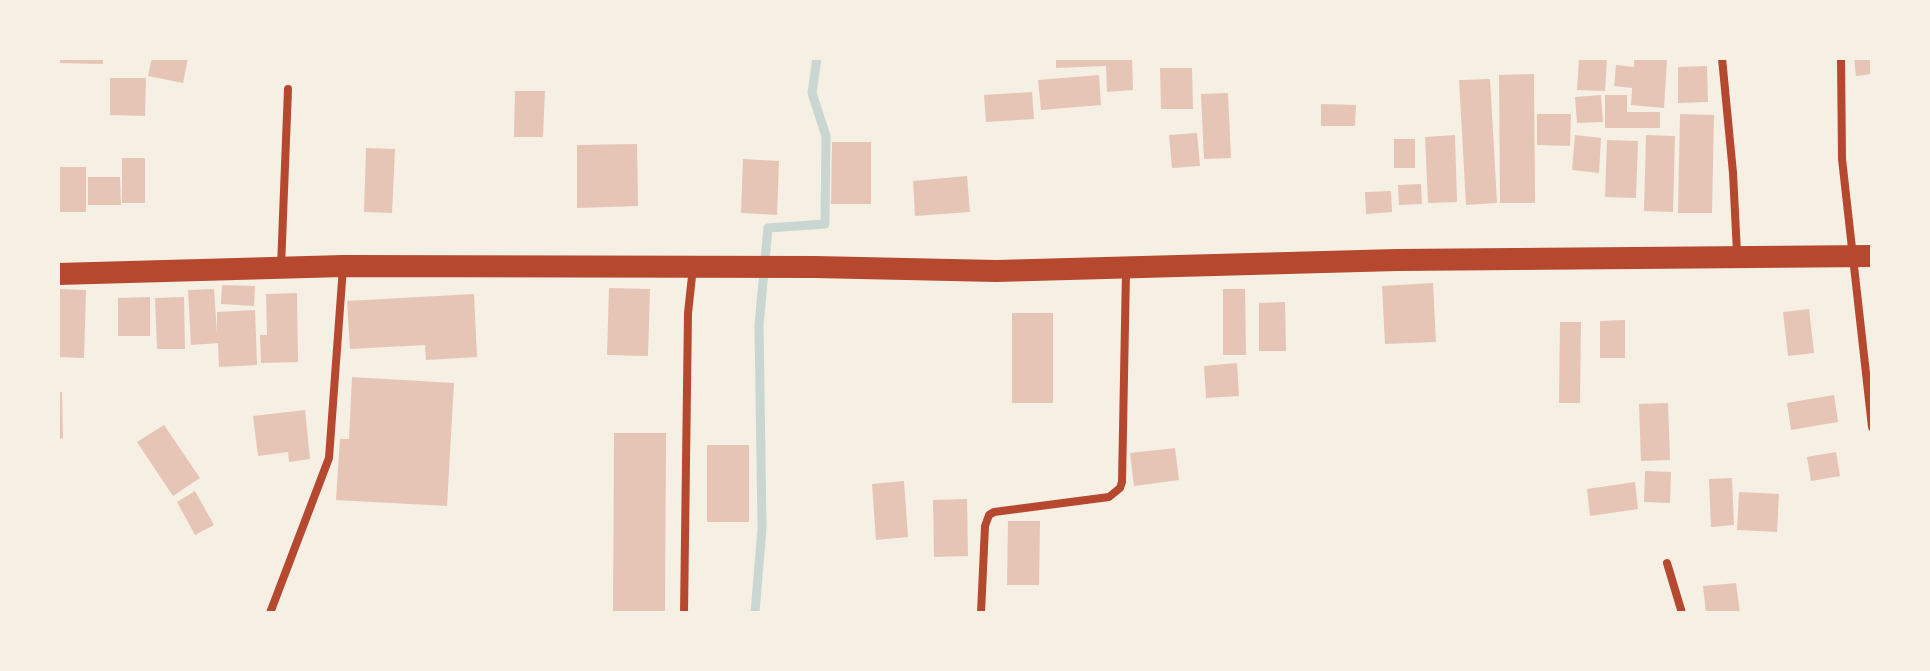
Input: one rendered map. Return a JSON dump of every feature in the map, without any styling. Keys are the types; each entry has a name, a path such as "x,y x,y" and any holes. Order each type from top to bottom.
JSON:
{"highway":[{"path":"58,274 343,266 996,271 1519,258 1863,256"}],"street":[{"path":"1722,58 1738,258"},
{"path":"1841,58 1842,159 1863,256 1872,427"},
{"path":"281,268 288,89"},
{"path":"270,613 329,458 343,266"},
{"path":"981,613 985,526 989,515 1109,497 1120,488 1126,266"},
{"path":"684,613 688,313 693,267"},
{"path":"1667,563 1682,613"}],"building":[{"path":"58,58 103,58 103,64 58,63"},
{"path":"152,58 188,58 183,83 148,76"},
{"path":"1056,58 1132,58 1133,90 1107,92 1106,66 1056,68"},
{"path":"1579,58 1607,58 1605,91 1577,90"},
{"path":"1634,58 1667,60 1664,108 1631,105 1632,88 1614,86 1616,65 1634,67"},
{"path":"1854,58 1872,58 1872,74 1856,76"},
{"path":"1707,66 1708,102 1678,103 1678,67"},
{"path":"1160,68 1192,68 1193,109 1161,109"},
{"path":"1534,74 1535,203 1500,203 1499,75"},
{"path":"1099,75 1101,105 1041,110 1038,80"},
{"path":"110,78 146,78 145,116 110,115"},
{"path":"1490,79 1497,203 1466,205 1459,80"},
{"path":"515,91 545,91 543,137 514,137"},
{"path":"1032,92 1034,119 986,122 984,95"},
{"path":"1228,93 1231,158 1204,159 1201,94"},
{"path":"1601,95 1603,122 1577,123 1575,97"},
{"path":"1605,95 1627,95 1627,112 1660,112 1660,128 1605,128"},
{"path":"1321,104 1356,105 1355,126 1321,126"},
{"path":"1537,114 1571,114 1570,146 1537,145"},
{"path":"1680,114 1714,115 1712,213 1678,213"},
{"path":"1197,133 1200,166 1172,168 1169,135"},
{"path":"1455,135 1457,202 1428,203 1425,137"},
{"path":"1575,135 1601,138 1599,173 1572,170"},
{"path":"1646,135 1675,136 1673,212 1644,211"},
{"path":"1394,139 1415,139 1415,168 1394,168"},
{"path":"1607,140 1638,141 1636,198 1605,197"},
{"path":"832,142 871,142 871,204 831,204"},
{"path":"637,144 638,206 577,208 577,145"},
{"path":"366,148 395,149 392,213 364,212"},
{"path":"122,158 145,158 145,203 122,203"},
{"path":"743,159 779,161 777,215 741,213"},
{"path":"58,167 86,167 86,212 58,212"},
{"path":"967,176 970,212 915,216 913,181"},
{"path":"88,177 120,177 121,205 88,205"},
{"path":"1421,184 1422,204 1399,205 1398,185"},
{"path":"1391,191 1392,212 1366,214 1365,192"},
{"path":"1433,283 1436,342 1385,344 1382,286"},
{"path":"222,285 255,286 254,306 221,304"},
{"path":"609,288 650,289 648,356 607,355"},
{"path":"58,289 86,290 84,358 58,357"},
{"path":"214,289 217,334 217,312 255,310 257,365 219,367 218,343 191,345 188,290"},
{"path":"1223,289 1245,289 1246,355 1223,355"},
{"path":"297,293 298,362 261,363 260,335 267,335 266,294"},
{"path":"474,294 477,357 426,360 425,345 350,349 347,301"},
{"path":"150,297 150,336 118,336 118,298"},
{"path":"184,297 185,349 157,349 155,298"},
{"path":"1285,302 1286,351 1259,351 1259,303"},
{"path":"1809,309 1814,353 1788,356 1783,312"},
{"path":"1012,313 1053,313 1053,403 1012,403"},
{"path":"1625,320 1625,358 1600,358 1600,321"},
{"path":"1560,322 1581,322 1580,403 1559,403"},
{"path":"1237,363 1239,396 1206,398 1204,366"},
{"path":"352,377 454,383 447,506 336,500 340,439 349,439"},
{"path":"58,392 62,392 63,438 58,439"},
{"path":"1834,395 1838,422 1791,430 1787,403"},
{"path":"1668,403 1670,460 1641,461 1639,404"},
{"path":"305,410 310,459 289,462 288,452 258,456 253,416"},
{"path":"164,425 200,478 173,496 137,442"},
{"path":"614,433 666,433 665,613 613,613"},
{"path":"707,445 749,445 749,522 707,522"},
{"path":"1175,448 1179,480 1134,486 1130,453"},
{"path":"1836,452 1840,476 1811,481 1807,457"},
{"path":"1645,471 1671,472 1670,503 1644,502"},
{"path":"1732,478 1734,525 1711,527 1709,479"},
{"path":"904,481 908,537 876,540 872,484"},
{"path":"1635,482 1638,509 1590,516 1587,489"},
{"path":"195,491 214,525 195,535 177,502"},
{"path":"1739,492 1779,494 1777,532 1737,530"},
{"path":"967,499 968,556 934,557 933,500"},
{"path":"1008,521 1040,521 1039,585 1007,585"},
{"path":"1736,583 1740,613 1706,613 1703,586"}],"waterway":[{"path":"755,613 762,528 759,325 768,228 825,224 826,136 812,93 817,58"}]}
